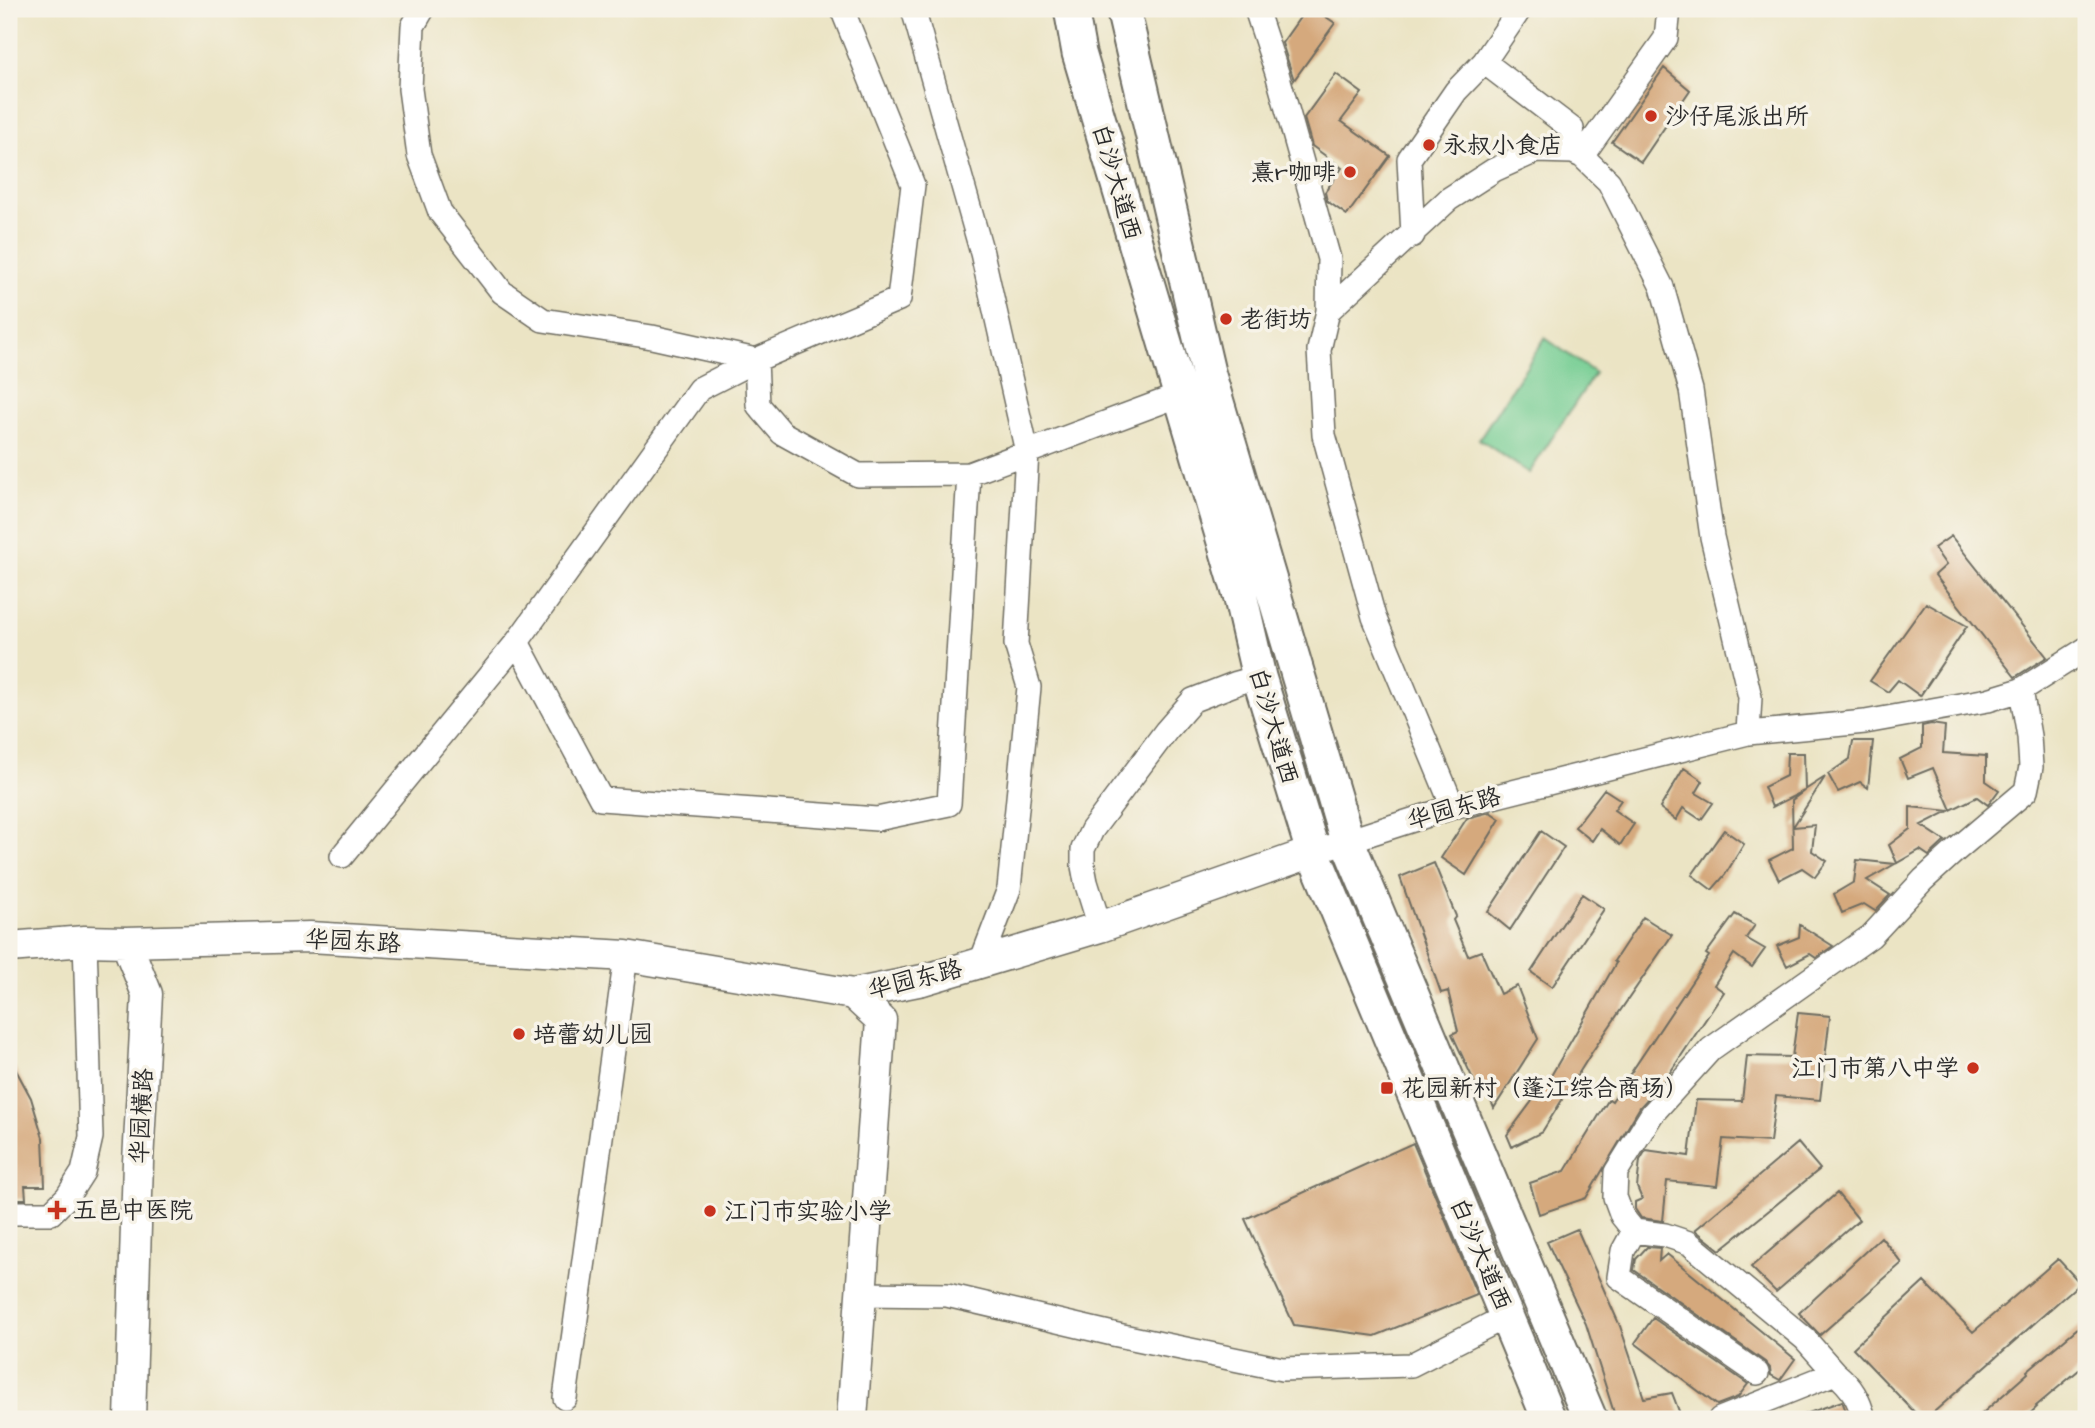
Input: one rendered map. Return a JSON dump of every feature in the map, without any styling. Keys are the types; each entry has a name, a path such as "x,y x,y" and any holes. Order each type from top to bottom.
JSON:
{"main road":[{"name":"白沙大道西","path":"1070,9 1079,53 1241,599 1259,677 1312,852 1549,1419"},
{"name":"白沙大道西","path":"1123,9 1208,372 1347,840 1590,1419"}],"street":[{"path":"422,9 413,26 410,89 419,155 440,212 502,292 543,320 652,337 755,360"},
{"path":"342,856 517,642 699,389 755,360 899,299 914,185 842,9"},
{"path":"913,9 982,253 1027,452 1016,644 1029,687 1009,890 981,962"},
{"path":"1256,9 1329,259 1328,311 1319,350 1324,435 1374,617 1452,807"},
{"path":"1413,235 1409,159 1456,91 1484,62 1520,9"},
{"path":"1577,154 1666,38 1669,9"},
{"path":"1484,62 1572,129 1577,154"},
{"path":"1328,311 1450,199 1494,170 1536,151 1577,154 1609,182 1662,287 1691,390 1712,537 1750,697 1748,733"},
{"path":"755,360 758,405 782,433 858,475 968,474 1180,395"},
{"path":"517,642 601,799 877,818 949,804 968,474"},
{"name":"华园东路","path":"9,947 85,941 126,943 310,937 626,956 853,995 923,980 1100,928 1312,852 1452,807 1748,733 1865,722 1988,700 2021,690 2086,649"},
{"path":"1100,928 1083,866 1083,849 1091,830 1166,731 1193,700 1259,677"},
{"path":"1864,1419 1858,1397 1805,1339 1689,1243 1665,1234 1634,1231 1622,1216 1615,1197 1616,1172 1652,1114 1711,1049 1871,936 1947,858 2026,791 2031,767 2021,690"},
{"path":"9,1213 51,1213 67,1197 83,1172 91,1137 85,941"},
{"name":"华园横路","path":"126,943 147,994 138,1162 130,1419"},
{"path":"565,1398 626,956"},
{"path":"852,1419 881,1020 853,995"},
{"path":"1634,1231 1623,1251 1619,1277 1757,1373"},
{"path":"862,1294 947,1295 1113,1334 1282,1368 1411,1365 1507,1316"},
{"path":"1720,1419 1835,1373"}],"green space":[{"path":"1545,338 1595,373 1529,473 1479,439"}],"building":[{"path":"1306,9 1314,9 1335,23 1294,80 1282,43"},
{"name":"沙仔尾派出所","path":"1664,68 1690,90 1641,162 1612,142"},
{"path":"1336,74 1362,93 1341,121 1390,156 1347,215 1327,201 1325,192 1342,168 1312,146 1304,118"},
{"path":"1951,536 2047,657 2015,677 1935,575 1946,565 1934,548"},
{"path":"1926,603 1967,626 1920,696 1898,680 1888,692 1870,681"},
{"path":"1922,726 1945,726 1943,753 1986,756 1986,781 1999,790 1988,805 1977,797 1951,810 1933,768 1908,778 1900,759 1922,748"},
{"path":"1853,741 1873,741 1868,788 1860,782 1838,792 1828,774 1850,759"},
{"path":"1787,753 1804,753 1805,790 1825,777 1793,827 1815,825 1812,851 1827,861 1815,877 1802,868 1779,880 1769,860 1793,848 1792,800 1804,791 1772,807 1764,787 1786,776"},
{"path":"1684,768 1703,781 1696,793 1713,803 1701,820 1683,808 1676,820 1660,808"},
{"path":"1604,789 1621,800 1614,810 1634,824 1620,845 1600,829 1592,841 1575,827"},
{"path":"1910,807 1949,811 1921,825 1945,841 1929,856 1920,850 1897,863 1889,845 1910,829"},
{"path":"1490,812 1500,819 1466,875 1441,858 1467,818"},
{"path":"1724,830 1744,844 1725,875 1712,890 1692,875"},
{"path":"1541,831 1564,847 1510,930 1488,912"},
{"path":"1857,860 1895,864 1867,880 1890,895 1875,911 1864,904 1842,913 1834,894 1854,882"},
{"path":"1434,863 1456,916 1453,920 1468,956 1481,951 1500,994 1517,986 1538,1039 1494,1108 1488,1094 1479,1092 1452,1034 1458,1031 1448,991 1441,993 1400,877"},
{"path":"1582,894 1604,909 1552,987 1531,972"},
{"path":"1735,914 1755,925 1746,938 1765,949 1752,967 1734,954 1714,985 1724,992 1667,1077 1640,1107 1586,1198 1539,1214 1530,1183 1565,1171 1609,1099 1612,1101 1709,956 1706,954"},
{"path":"1643,917 1672,935 1592,1052 1542,1132 1512,1147 1507,1135 1552,1074 1616,963 1614,961"},
{"path":"1800,925 1833,946 1816,958 1810,954 1787,966 1777,946 1799,937"},
{"path":"1798,1013 1830,1016 1820,1100 1776,1096 1770,1142 1723,1139 1717,1186 1667,1181 1663,1221 1641,1218 1635,1209 1635,1202 1642,1199 1637,1187 1640,1160 1646,1150 1689,1156 1696,1100 1742,1101 1747,1056 1792,1057"},
{"path":"9,1057 31,1098 43,1138 45,1186 25,1186 26,1199 9,1199"},
{"path":"1413,1143 1477,1295 1375,1336 1294,1325 1245,1219"},
{"path":"1798,1143 1820,1169 1720,1250 1695,1230"},
{"path":"1837,1193 1859,1220 1776,1292 1751,1267"},
{"path":"1577,1229 1620,1326 1644,1398 1672,1393 1682,1419 1616,1419 1586,1324 1547,1242"},
{"path":"1881,1237 1902,1263 1820,1335 1799,1313"},
{"path":"1647,1247 1660,1248 1659,1261 1667,1254 1795,1359 1780,1380 1771,1375 1765,1362 1634,1270 1636,1259"},
{"path":"2058,1259 2080,1283 1926,1419 1921,1419 1853,1348 1924,1282 1973,1332"},
{"path":"1653,1318 1748,1384 1738,1397 1717,1405 1635,1343"},
{"path":"2086,1321 2086,1364 2024,1419 1976,1419 2028,1373 2027,1371"},
{"path":"1842,1401 1849,1419 1797,1417"}],"place":[{"name":"沙仔尾派出所","path":"1651,116"},
{"name":"永叔小食店","path":"1429,145"},
{"name":"熹r咖啡","path":"1350,172"},
{"name":"老街坊","path":"1226,319"},
{"name":"培蕾幼儿园","path":"519,1034"},
{"name":"江门市第八中学","path":"1973,1068"},
{"name":"花园新村（蓬江综合商场）","path":"1387,1088"},
{"name":"五邑中医院","path":"57,1210"},
{"name":"江门市实验小学","path":"710,1211"}]}
